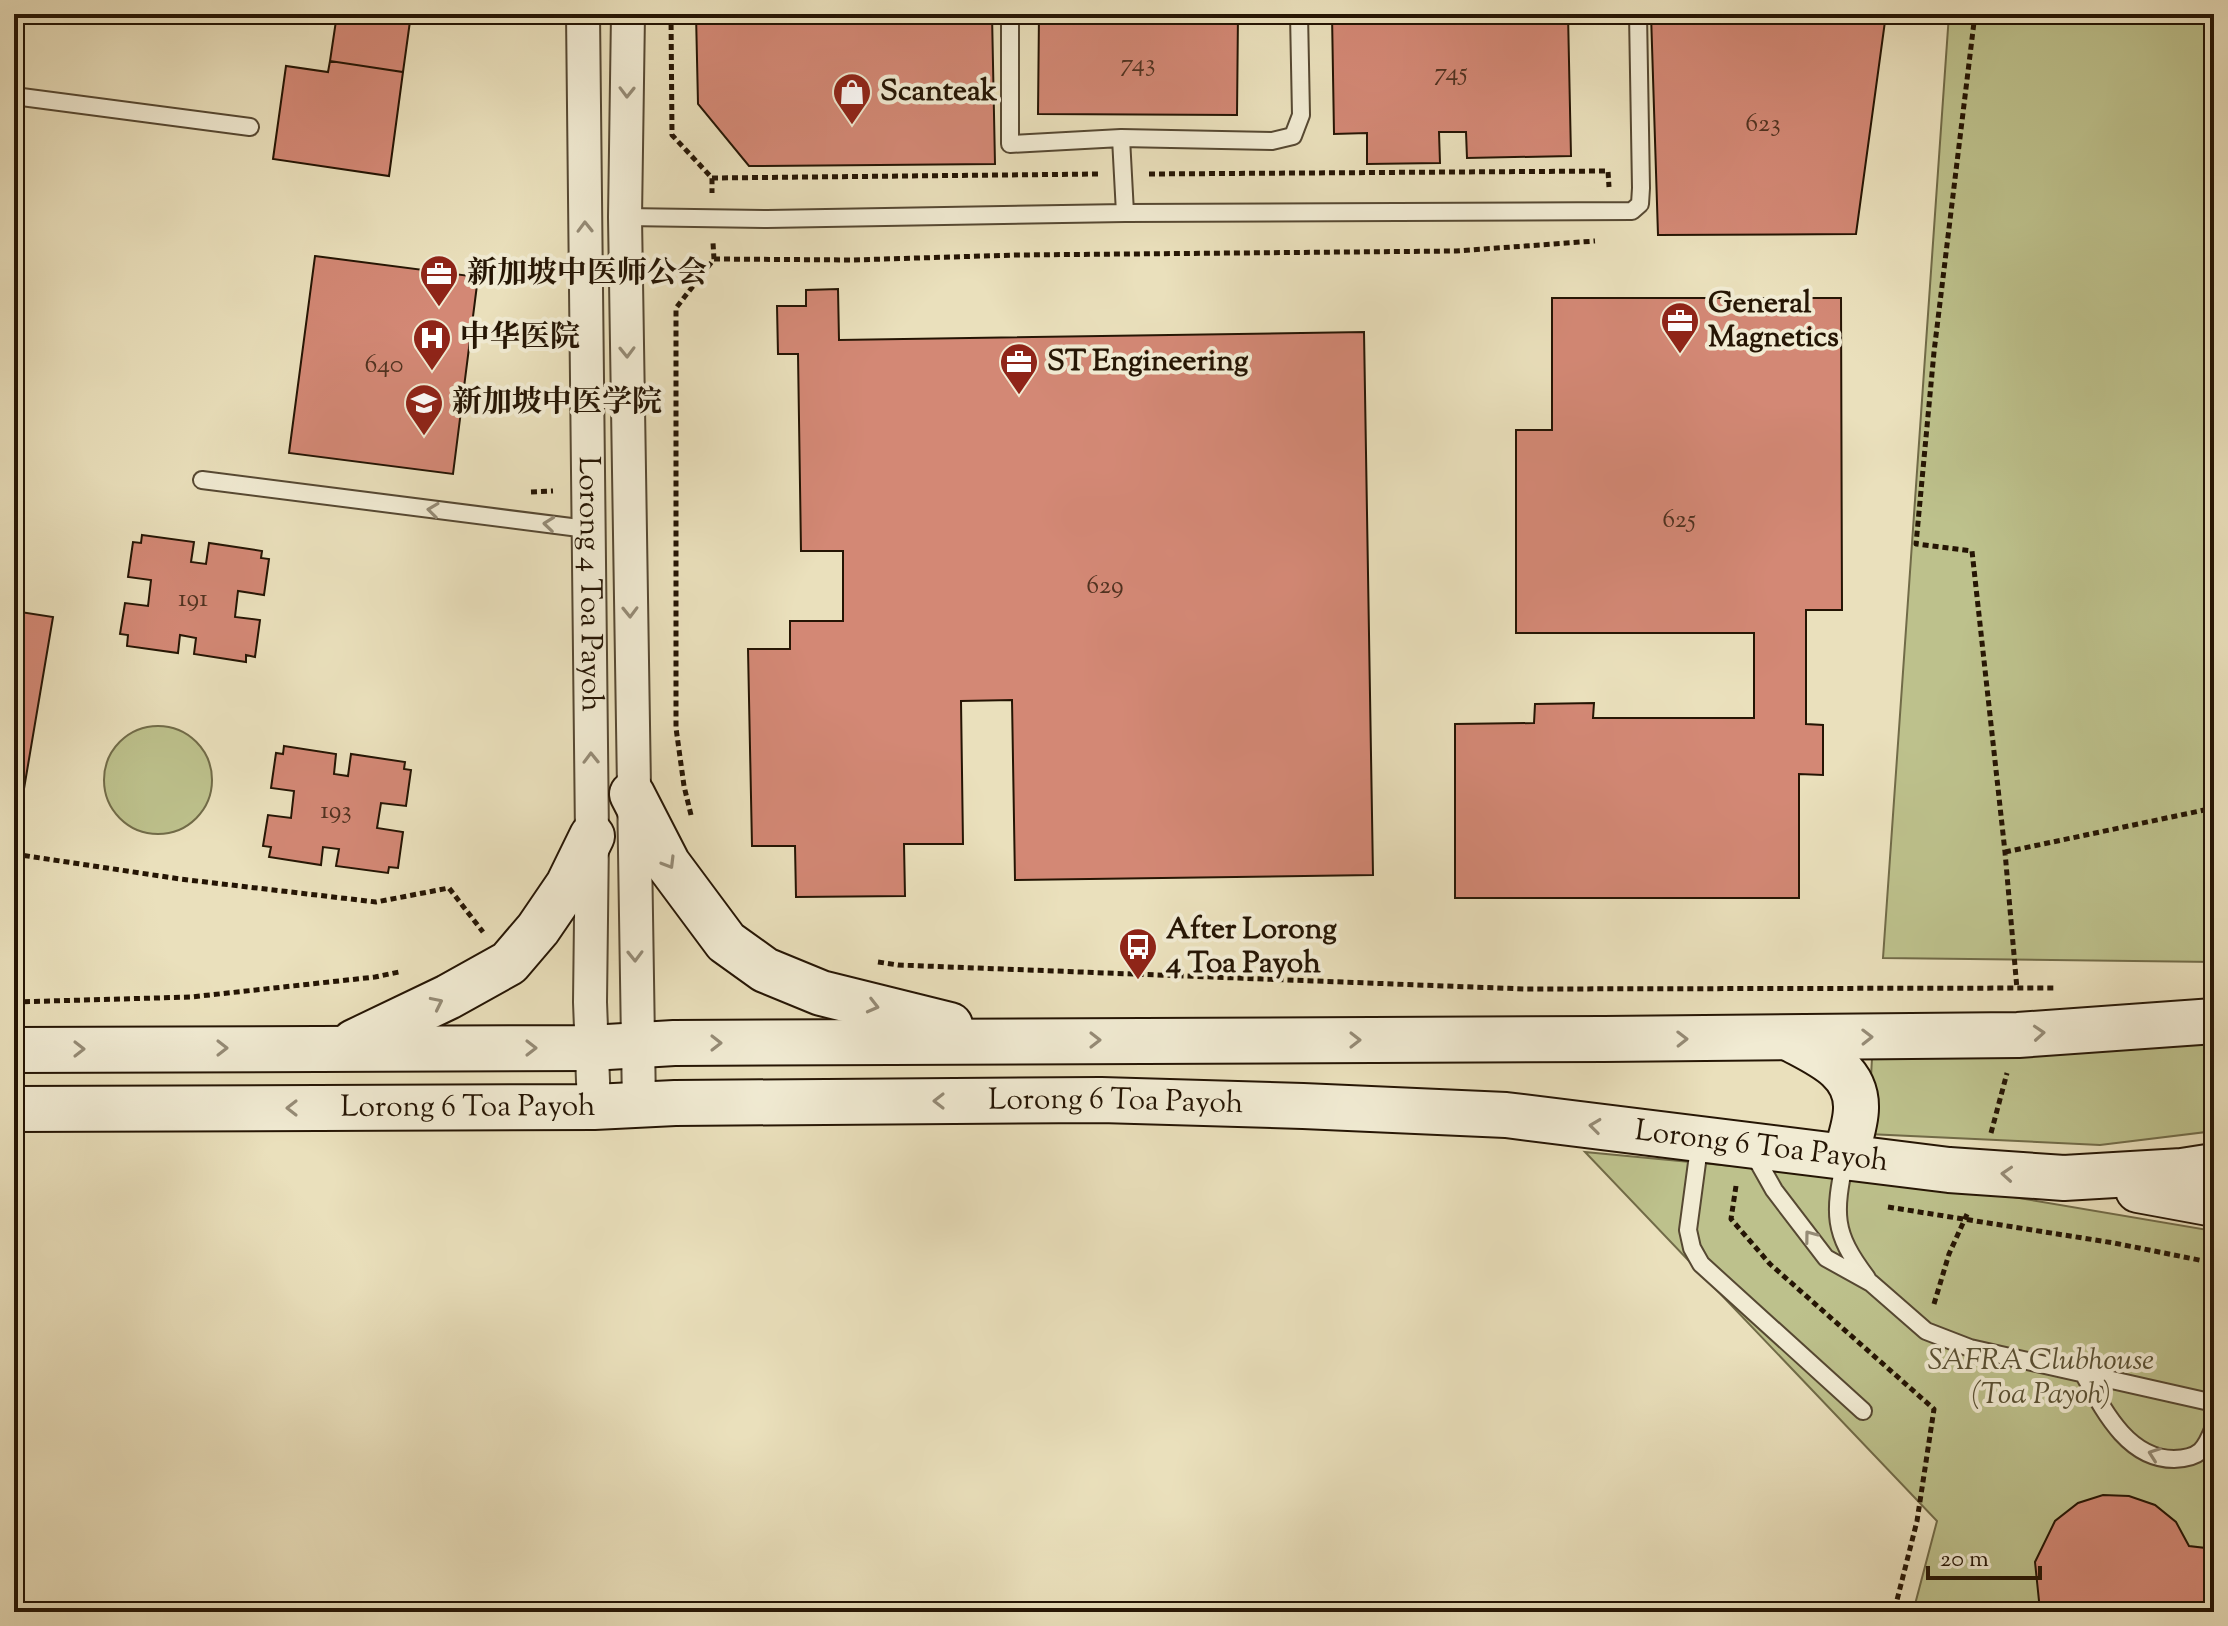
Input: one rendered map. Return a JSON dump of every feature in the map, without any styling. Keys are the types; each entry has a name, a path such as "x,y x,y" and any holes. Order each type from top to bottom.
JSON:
{"main road":[{"path":"632,794 668,864 695,902 726,942 765,970 821,993 1017,1040"},
{"path":"341,1048 448,997 509,963 538,929 568,885 592,836"},
{"name":"Lorong 6 Toa Payoh","path":"14,1050 591,1048 1017,1040 2018,1035 2214,1021"},
{"path":"1789,1038 1833,1062 1852,1083 1856,1108 1841,1179"},
{"name":"Lorong 6 Toa Payoh","path":"14,1109 594,1107 1085,1100 1241,1104 1506,1115 1701,1138 1749,1146 1841,1179 1980,1172 2064,1178 2182,1171 2214,1166"},
{"path":"2064,1178 2214,1204"}],"street":[{"name":"Lorong 4 Toa Payoh","path":"583,14 592,836 591,1048 594,1107"},
{"name":"Lorong 4 Toa Payoh","path":"628,14 625,217 639,1105"}],"lane":[{"path":"1010,14 1010,144 1121,138 1272,141 1293,136 1301,115 1299,14"},
{"path":"625,217 767,219 1125,213 1632,211 1640,204 1638,14"},
{"path":"18,96 250,127"},
{"path":"1121,138 1125,213"},
{"path":"202,480 587,529"},
{"path":"1701,1138 1688,1230 1692,1248 1701,1264 1863,1411"},
{"path":"1749,1146 1774,1190 1826,1258 1871,1283 1926,1331 1970,1348 2214,1403"},
{"path":"1841,1179 1841,1238 1871,1283"},
{"path":"2083,1373 2104,1412 2130,1442 2157,1459 2191,1459 2206,1447 2214,1427"}],"path":[{"path":"671,14 672,135 712,178 1608,171 1611,240 1456,251 714,259 676,308 676,728 684,786 694,825"},
{"path":"1975,14 1934,352 1916,544 1972,551 2017,988"},
{"path":"2005,852 2214,808"},
{"path":"14,854 180,879 376,902 449,888 509,963"},
{"path":"14,909 22,855"},
{"path":"866,960 898,965 1524,989 2063,988"},
{"path":"14,1002 191,997 375,977 403,971"},
{"path":"1942,1276 1966,1219 2018,1035"},
{"path":"1841,1179 1966,1219 2214,1263"},
{"path":"1695,1183 1774,1190"}],"green space":[{"path":"1949,14 2214,14 2214,962 1883,958"},
{"path":"158,726 179,730 196,742 208,759 212,780 208,801 196,818 179,830 158,834 137,830 120,818 108,801 104,780 108,759 120,742 137,730"},
{"path":"2214,1042 2214,1131 2100,1145 1868,1134 1872,1058"},
{"name":"SAFRA Clubhouse (Toa Payoh)","path":"1585,1152 1954,1187 2214,1231 2214,1612 1913,1612 1937,1521"}],"building":[{"path":"337,14 411,14 403,72 330,61"},
{"path":"696,14 992,14 995,164 749,166 698,104"},
{"path":"1039,14 1238,14 1237,115 1038,114"},
{"path":"1332,14 1568,14 1571,156 1467,158 1466,132 1439,132 1440,163 1367,164 1367,133 1334,134"},
{"path":"1651,14 1886,14 1856,234 1658,235"},
{"path":"330,61 403,72 389,176 273,159 286,66 328,72"},
{"path":"315,256 478,277 453,474 289,453"},
{"path":"838,289 839,340 1364,332 1373,875 1015,880 1012,700 961,701 963,844 904,844 905,896 796,897 795,846 752,846 748,649 790,649 790,621 843,621 843,551 801,551 798,354 778,354 777,306 806,306 806,290"},
{"path":"1552,298 1841,298 1842,610 1806,610 1806,724 1823,725 1823,775 1799,774 1799,898 1455,898 1455,724 1534,723 1535,704 1594,703 1593,718 1754,718 1754,633 1516,633 1516,430 1552,430"},
{"path":"142,535 194,542 191,562 206,564 209,543 262,551 261,558 269,559 264,595 238,591 235,617 260,620 255,657 246,655 246,662 194,654 196,638 180,635 178,653 127,646 128,635 120,634 125,603 148,606 151,580 128,577 133,542 141,543"},
{"path":"14,611 53,617 15,842 14,842"},
{"path":"284,746 336,754 334,774 348,776 351,754 405,762 404,769 411,770 406,806 381,803 377,828 403,832 398,868 389,867 388,873 336,866 339,849 323,847 321,865 269,857 271,847 263,846 268,815 291,818 294,791 271,788 276,753 283,754"},
{"path":"2103,1495 2129,1496 2155,1505 2176,1522 2189,1546 2214,1549 2214,1612 2037,1612 2039,1601 2035,1562 2055,1521 2078,1503"}],"place":[{"name":"Scanteak","path":"852,126"},
{"name":"新加坡中医师公会","path":"439,308"},
{"name":"General Magnetics","path":"1680,355"},
{"name":"中华医院","path":"432,372"},
{"name":"ST Engineering","path":"1019,396"},
{"name":"新加坡中医学院","path":"424,437"},
{"name":"After Lorong 4 Toa Payoh","path":"1138,981"}]}
